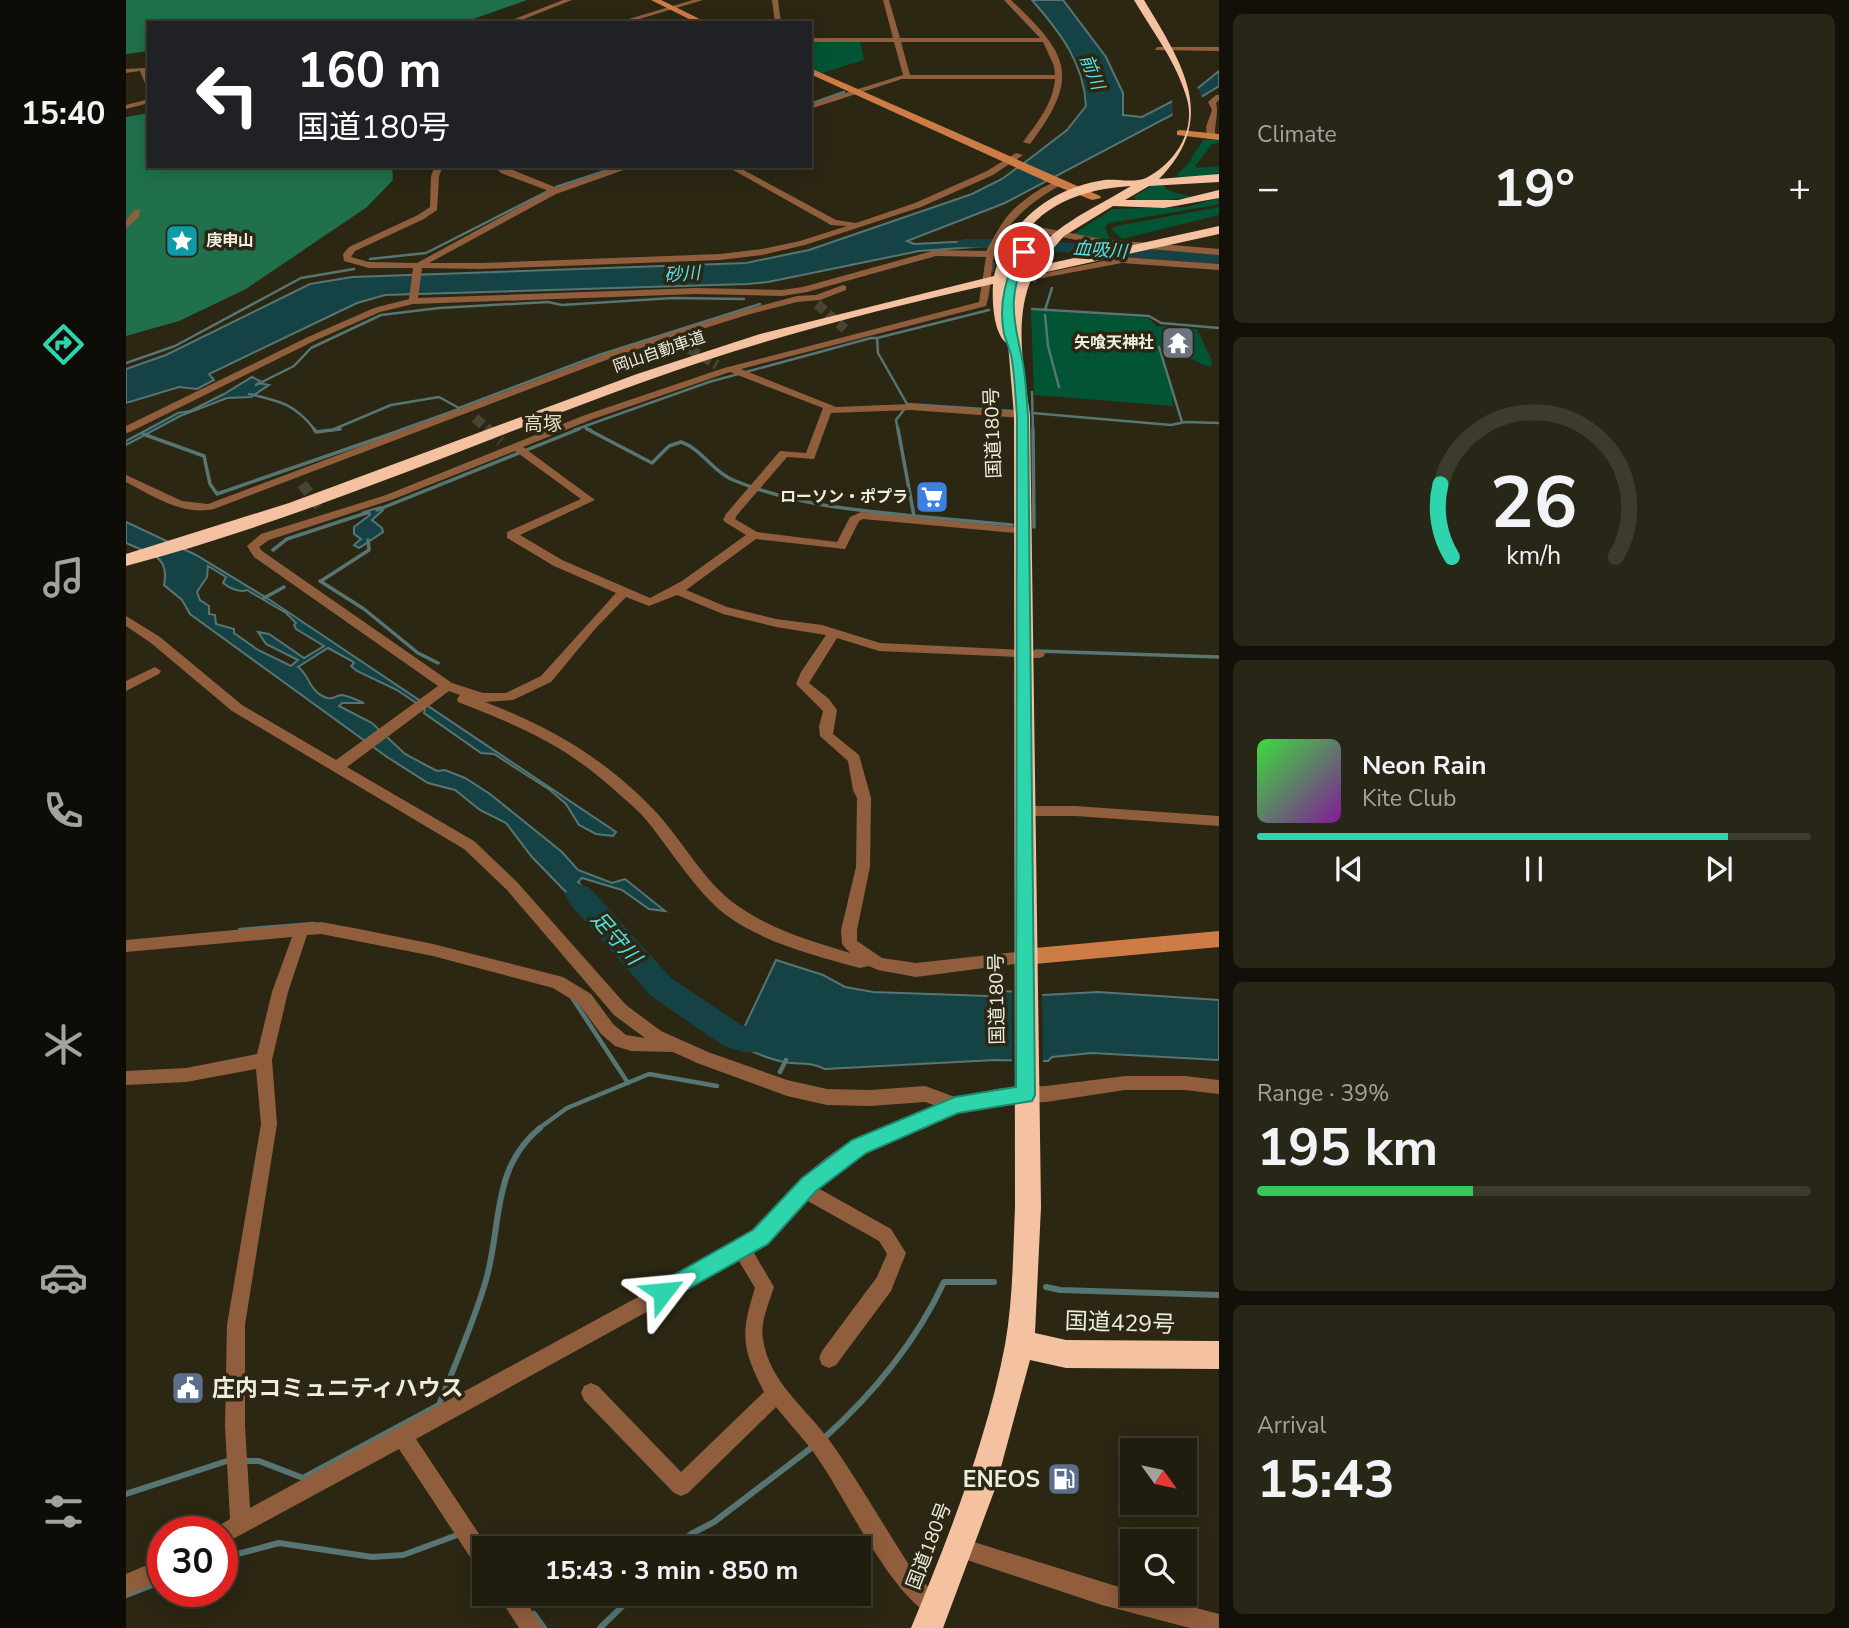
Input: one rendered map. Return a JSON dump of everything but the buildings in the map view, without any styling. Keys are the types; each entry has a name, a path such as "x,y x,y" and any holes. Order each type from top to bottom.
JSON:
{"highway":[{"name":"国道180号","path":"1129,0 1163,50"},
{"name":"国道180号","path":"1016,355 1009,331 1009,290 1014,270 1024,252 1107,200 1165,169 1187,137 1196,111 1139,0"},
{"name":"国道180号","path":"1183,86 1187,137"},
{"name":"国道180号","path":"1107,200 1187,137"},
{"path":"1187,137 1180,162 1166,176 1166,185 1186,194 1219,191"},
{"path":"1016,355 1006,330 999,290 1001,274 1008,251 1017,236 1058,187 1178,183 1219,178"},
{"path":"1107,200 1165,206 1198,201 1219,191"},
{"name":"岡山自動車道","path":"126,560 216,528 396,471 708,355 976,275 1128,241 1150,240 1219,220"},
{"name":"岡山自動車道","path":"976,275 1150,240 1219,230"},
{"name":"国道180号","path":"932,1618 961,1548 1002,1419 1019,1343 1027,1250 1024,811 1031,653 1023,532 1022,415 1016,355 1018,300 1033,278 1048,236"},
{"name":"岡山自動車道","path":"126,548 216,528"},
{"name":"国道429号","path":"1019,1343 1066,1354 1219,1355"}],"street":[{"path":"512,21 569,0"},
{"path":"655,0 700,21"},
{"path":"625,21 700,0"},
{"path":"775,0 778,21"},
{"path":"886,0 907,77"},
{"path":"1007,0 1046,40 1060,67 1060,88 1044,122 1027,142"},
{"path":"812,40 1046,40"},
{"path":"1163,50 1219,49"},
{"path":"126,71 143,69 147,78"},
{"path":"812,72 1012,159 1058,187 1107,200"},
{"path":"812,106 907,77 1060,77"},
{"path":"1187,137 1215,137 1217,108 1212,102 1219,97"},
{"path":"126,107 147,102"},
{"path":"438,168 434,177 437,196 434,208 421,217 352,249 346,257 350,261 418,267 480,266 720,257 783,248 868,222 964,186 1012,159"},
{"path":"500,168 557,191"},
{"path":"418,267 557,191 624,168"},
{"path":"734,168 834,223 868,222"},
{"path":"871,959 860,962 781,938 731,910 696,874 650,814 597,766 532,727 462,698 258,554 253,546 265,537 325,514 400,494 589,417 730,370 850,333 983,304 991,252 1013,215 1045,190 1058,187"},
{"path":"126,225 135,217 136,212"},
{"path":"1048,236 1219,252"},
{"path":"126,429 344,324 377,310 413,300 792,292 920,257 948,252 991,252"},
{"path":"920,257 956,258 976,275"},
{"path":"1033,278 1050,282 1076,268 1122,260 1219,267"},
{"path":"413,300 418,267"},
{"path":"738,292 755,298 815,301 849,285 862,275"},
{"path":"126,478 200,509 299,480 471,415 619,352 673,340 797,299"},
{"path":"730,370 832,408 907,407 1022,415"},
{"path":"832,408 824,413 810,457 784,453 729,520 754,535 841,546 854,519 861,515 1023,532"},
{"path":"514,448 589,500 511,535 546,557 623,593 656,602 754,535"},
{"path":"676,590 723,610 776,623 822,629 891,649 1031,653"},
{"path":"341,764 450,690 482,698 496,698 520,692 546,679 623,593"},
{"path":"126,620 163,645 222,698 285,738 341,764 482,855 620,1010 674,1046 806,1093 848,1099 925,1094 955,1105"},
{"path":"833,634 805,674 802,684 830,710 825,727 827,736 854,759 864,798 863,867 849,930 850,944 878,964 916,970 1024,964 1219,939"},
{"path":"126,687 155,671"},
{"path":"1024,811 1075,811 1219,821"},
{"path":"232,1516 236,1325 269,1124 264,1060 280,992 302,929"},
{"path":"126,946 321,929 432,950 557,982 584,999 621,1041 674,1046"},
{"path":"126,1078 186,1075 264,1060"},
{"path":"238,1527 742,1250 761,1237 803,1189 859,1147 955,1105 1002,1096 1025,1085 1185,1083 1219,1087"},
{"path":"803,1189 885,1236 897,1253 884,1284 829,1358"},
{"path":"742,1250 764,1281 764,1295 755,1318 754,1336 759,1361 777,1394 818,1443 932,1618"},
{"path":"591,1393 681,1486 777,1394"},
{"path":"402,1435 472,1542"},
{"path":"961,1548 1102,1594 1219,1625"},
{"path":"126,1585 147,1575"},
{"path":"516,1606 532,1628"}],"green space":[{"path":"126,0 527,0 468,21 147,21 147,51 126,54"},
{"path":"860,41 864,60 822,73 812,69 812,42"},
{"path":"147,113 147,168 392,168 393,180 367,207 246,289 179,321 126,336 126,117"},
{"path":"1219,139 1219,143 1212,144 1195,166 1219,166 1219,173 1191,178 1179,177 1177,174 1188,164 1203,140"},
{"path":"1160,181 1167,190 1191,197 1134,200 1136,198 1133,197"},
{"path":"1219,198 1219,204 1211,206 1110,223 1105,227 1110,239 1107,241 1072,235 1112,209 1186,207"},
{"path":"1219,207 1219,215 1122,239 1111,229 1116,226"},
{"path":"1031,310 1149,318 1156,326 1197,329 1212,361 1211,367 1180,354 1159,351 1171,385 1173,406 1034,395"}],"water":[{"path":"1032,0 1063,0 1106,57 1123,93 1123,115 1142,117 1198,88 1219,71 1219,86 1170,116 1005,203 907,241 914,244 992,240 988,246 919,251 747,284 385,295 357,303 209,374 214,380 197,389 179,387 126,403 126,369 166,355 310,284 352,277 746,263 809,250 972,194 1002,179 1067,130 1086,106 1081,76 1069,49"},
{"path":"252,377 260,381 258,383 269,385 251,397 227,398 180,416 126,445 126,441 178,413 190,411 224,394"},
{"path":"381,507 383,510 372,520 383,532 359,548 354,545 361,539 354,534 354,527 370,515 364,512"},
{"path":"126,522 196,555 270,600 616,832 613,836 596,834 579,825 566,804 550,790 494,754 481,753 424,713 425,709 397,690 357,671 351,666 354,663 352,661 328,648 298,667 321,695 329,698 342,695 364,703 342,703 339,706 372,723 405,754 437,771 445,770 465,778 490,794 562,852 578,870 612,883 625,879 665,911 649,909 622,890 582,878 578,882 605,911 605,920 596,923 532,857 506,823 480,810 455,790 428,783 387,757 190,614 182,600 164,585 164,567 161,561 126,543","holes":["208,566 226,577 223,583 225,585 247,590 286,613 296,623 296,629 324,646 304,658 269,634 258,632 266,644 298,660 291,666 258,650 234,633 234,629 216,624 215,615 209,614 209,606 200,600 197,592 207,577"]},
{"path":"776,960 823,975 845,987 873,992 988,996 997,990 1043,995 1098,992 1219,1000 1219,1060 1092,1053 1052,1057 1048,1061 995,1060 825,1069 780,1061 736,1045"}],"pier":[{"path":"1196,85 1204,101 1173,118 1172,97"},
{"path":"1012,988 1042,991 1043,1065 1012,1064"}],"waterway":[{"path":"812,103 844,92"},
{"path":"556,187 614,168"},
{"path":"370,259 426,253 548,191"},
{"name":"血吸川","path":"964,244 1020,244 1219,259"},
{"path":"126,363 175,346 301,278 354,269"},
{"path":"1045,310 1052,288"},
{"path":"256,385 294,366 311,348 381,315 439,308 548,302 562,305 673,298 744,299"},
{"path":"332,430 391,405 439,397 459,408 599,355 760,304"},
{"path":"1032,309 1045,310"},
{"path":"877,338 989,310"},
{"path":"1045,310 1149,316 1161,323 1219,328"},
{"path":"1045,315 1048,346 1059,387"},
{"path":"574,430 709,382 877,338"},
{"path":"877,338 878,353 907,404 1013,411"},
{"path":"1159,347 1182,422"},
{"path":"1032,392 1033,413"},
{"path":"249,394 294,409 315,430"},
{"path":"898,430 896,420 906,407"},
{"path":"400,430 459,409"},
{"path":"1033,413 1171,425 1185,422 1219,423"},
{"path":"1033,413 1033,430"},
{"path":"584,427 591,430"},
{"path":"314,429 316,432 332,430"},
{"path":"332,430 340,429"},
{"path":"143,434 204,456 210,484 217,494 405,429"},
{"path":"377,510 579,429"},
{"path":"587,429 652,463 669,446 681,442 733,480 777,495 822,505 914,516"},
{"path":"898,429 914,516"},
{"path":"1033,429 1034,527"},
{"path":"273,550 287,539 369,512"},
{"path":"914,516 1012,525"},
{"path":"321,581 369,550 368,540"},
{"path":"320,581 364,609 418,653 438,663"},
{"path":"264,598 284,587"},
{"path":"1036,651 1219,657"},
{"name":"足守川","path":"579,895 661,987 733,1036 751,1041 772,1034"},
{"path":"240,930 314,924"},
{"path":"573,999 628,1083"},
{"path":"780,1072 786,1060"},
{"path":"628,1083 649,1074 717,1086"},
{"path":"538,1129 567,1108 628,1083"},
{"path":"244,1461 259,1461 303,1478 439,1405 486,1280 506,1179 524,1144 540,1128"},
{"path":"822,1440 858,1405 891,1367 920,1326 944,1282 994,1282"},
{"path":"1046,1287 1060,1290 1219,1295"},
{"path":"689,1536 714,1522 815,1445"},
{"path":"126,1494 230,1460"},
{"path":"238,1554 279,1543 372,1557 403,1555 460,1534"},
{"path":"126,1595 147,1587"},
{"path":"600,1628 623,1606"},
{"path":"534,1614 544,1628"}],"tunnel":[{"path":"985,265 1040,279"},
{"path":"817,304 845,329"},
{"path":"677,342 717,365"},
{"path":"475,418 489,430"},
{"path":"487,429 501,441"},
{"path":"302,484 322,510"}],"place":[{"name":"庚申山","path":"182,241"},
{"name":"矢喰天神社","path":"1178,343"},
{"name":"ローソン・ポプラ","path":"932,497"},
{"name":"庄内コミュニティハウス","path":"188,1388"},
{"name":"ENEOS","path":"1064,1479"}],"district":[{"name":"高塚","path":"543,424"}],"route":[{"path":"663,1292 761,1237 809,1184 841,1157 859,1147 955,1105 1002,1096 1026,1095 1022,415 1008,310 1014,270 1024,252"}],"water label":[{"name":"前川","path":"1092,72"},
{"name":"砂川","path":"682,274"}]}
